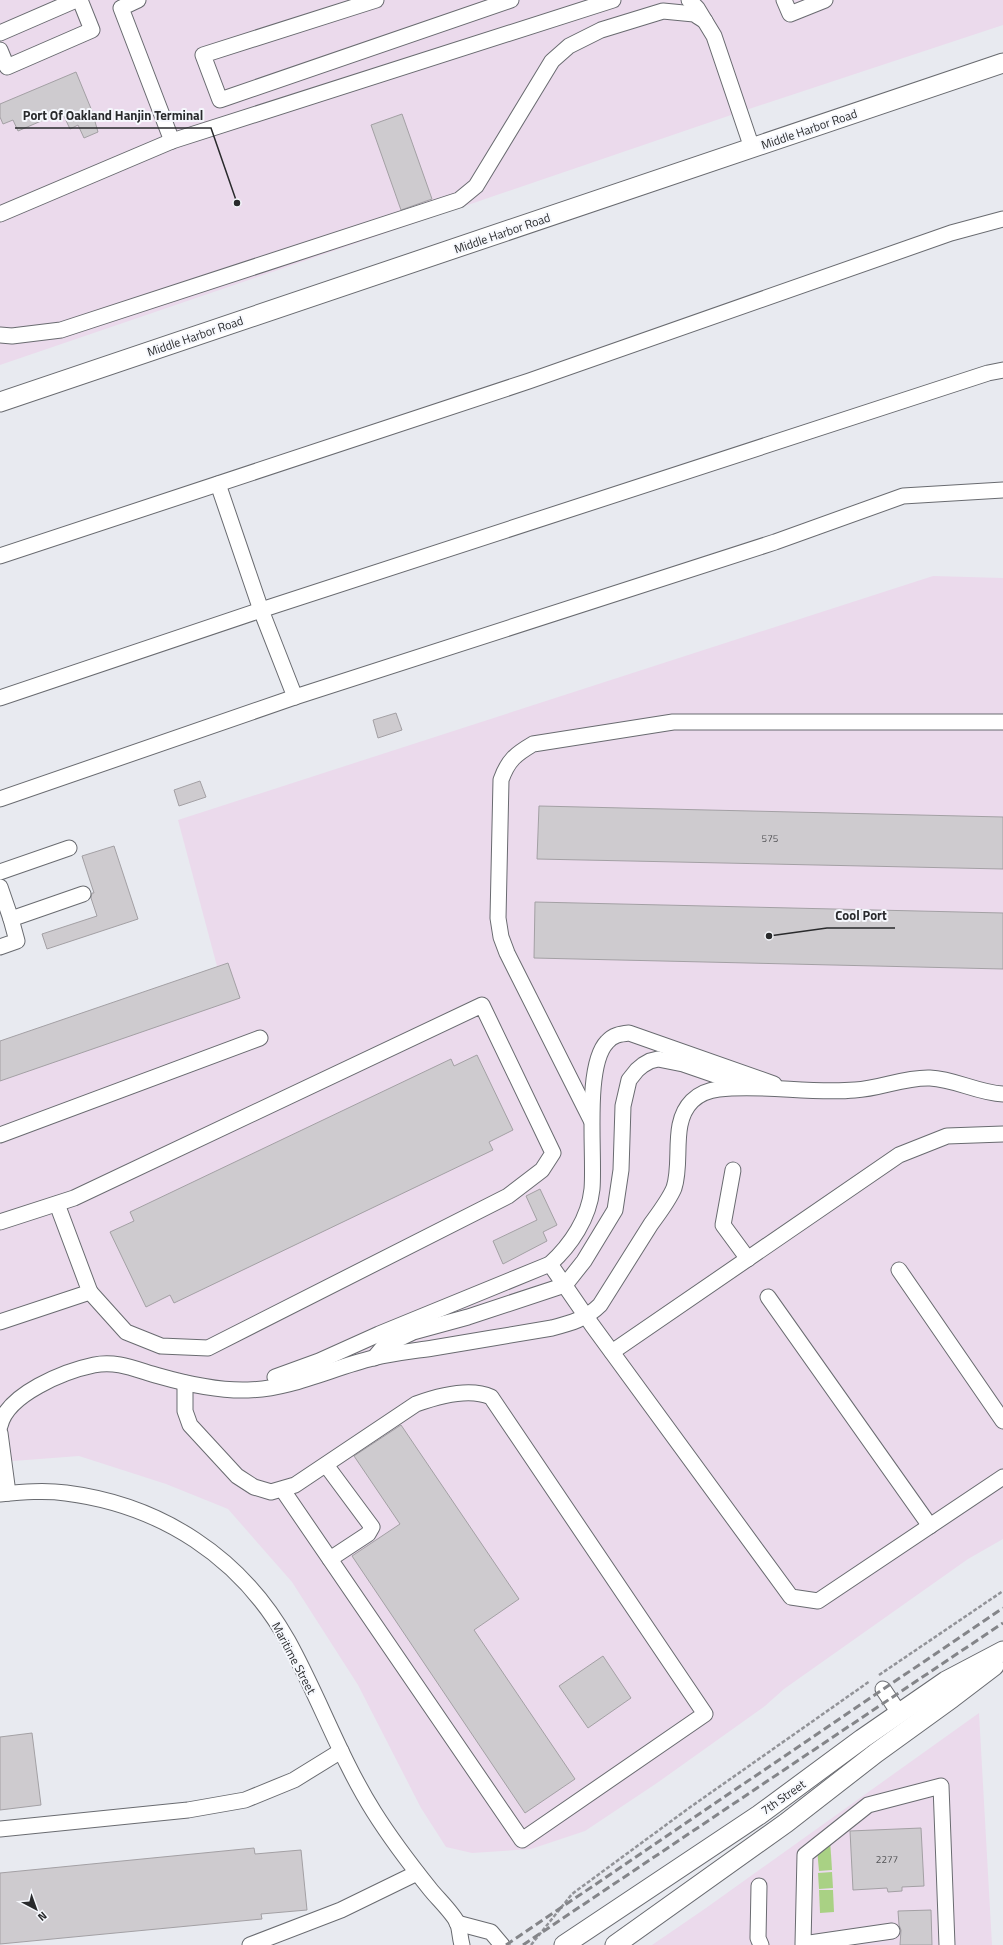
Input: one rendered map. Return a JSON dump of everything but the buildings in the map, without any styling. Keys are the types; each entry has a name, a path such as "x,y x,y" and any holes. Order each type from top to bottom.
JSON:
{"main road":[{"name":"Middle Harbor Road","path":"0,402 1003,63"},
{"name":"7th Street","path":"564,1945 759,1815 946,1681 1003,1651"},
{"name":"7th Street","path":"615,1945 786,1823 876,1753 952,1698 1003,1658"}],"street":[{"path":"0,33 76,0"},
{"path":"0,50 7,67 92,30 80,0"},
{"path":"138,0 120,8 172,142"},
{"path":"376,0 203,55 220,100 511,0"},
{"path":"0,214 172,142 613,0"},
{"path":"689,0 697,8 714,36 752,148"},
{"path":"700,0 704,21"},
{"path":"784,0 790,14 825,0"},
{"path":"0,335 12,336 61,330 459,200 476,186 552,61 569,46 601,30 664,11 694,14 704,21"},
{"path":"0,556 529,381 951,233 1003,219"},
{"path":"0,698 261,610 988,373 1003,370"},
{"path":"218,484 261,610 295,697"},
{"path":"0,799 295,697 768,544 903,496 1003,490"},
{"path":"591,1120 507,953 501,937 498,918 501,780 505,766 516,754 533,744 673,722 1003,722"},
{"path":"0,872 69,848"},
{"path":"0,887 17,941 0,947"},
{"path":"11,920 83,894"},
{"path":"0,1222 82,1195 482,1005 553,1153 542,1170 508,1196 208,1348 161,1346 126,1332 90,1292 57,1204"},
{"path":"236,1390 319,1361 379,1334 550,1264 565,1249 582,1224 588,1207 592,1189 591,1120 598,1058 606,1042 614,1036 629,1033 770,1083 811,1091"},
{"path":"0,1135 260,1038"},
{"path":"374,1358 384,1346 414,1332 468,1317 565,1285 584,1262 615,1210 621,1170 623,1106 630,1080 637,1070 650,1061 658,1059 683,1064 754,1089"},
{"path":"0,1426 2,1418 8,1408 27,1392 70,1372 95,1364 120,1364 185,1383 236,1390 259,1390 278,1386 374,1358 552,1328 576,1322 587,1316 600,1305 673,1189 678,1166 681,1122 685,1110 692,1100 709,1091 719,1089 811,1091 856,1090 916,1079 930,1078 942,1079 980,1091 1003,1094"},
{"path":"612,1352 899,1155 948,1136 1003,1134"},
{"path":"733,1170 723,1225 748,1259"},
{"path":"550,1264 612,1352 791,1596 818,1601 1003,1477"},
{"path":"899,1270 1003,1421"},
{"path":"0,1322 90,1292"},
{"path":"768,1297 930,1526"},
{"path":"185,1383 185,1411 187,1420 237,1476 254,1488 271,1492 295,1485 416,1404 434,1397 476,1392 491,1397 705,1714 522,1840 282,1489"},
{"path":"0,1433 4,1494"},
{"path":"326,1465 372,1527 368,1534 330,1559"},
{"name":"Maritime Street","path":"4,1494 65,1493 128,1507 162,1520 195,1540 224,1561 247,1584 261,1601 288,1641 341,1751 374,1812 417,1873 457,1923 462,1945"},
{"path":"878,1681 900,1713"},
{"path":"0,1829 188,1810 245,1800 294,1780 341,1751"},
{"path":"892,1931 803,1944 805,1855 868,1805 941,1786 947,1945"},
{"path":"250,1945 341,1910 417,1873"},
{"path":"759,1886 758,1938 761,1945"},
{"path":"457,1923 491,1932 502,1945"}],"path":[{"path":"531,1945 572,1894 689,1808 878,1681 1003,1591"}],"shaded area":[{"path":"0,0 1003,0 1003,25 737,113 0,365"},
{"path":"933,576 1003,578 1003,1539 968,1559 784,1689 765,1706 657,1783 585,1831 531,1849 472,1853 446,1847 421,1808 358,1685 292,1582 228,1509 166,1484 79,1456 0,1462 0,1043 218,970 178,820"},
{"path":"979,1713 992,1945 652,1945 706,1908"}],"green space":[{"path":"830,1839 832,1870 819,1871 817,1849"},
{"path":"832,1872 833,1888 819,1889 818,1873"},
{"path":"819,1890 833,1890 834,1912 820,1913"}],"railway":[{"path":"506,1945 1003,1608"},
{"path":"523,1945 1003,1623"}],"place":[{"name":"Port Of Oakland Hanjin Terminal","path":"237,203"},
{"name":"Cool Port","path":"769,936"}]}
